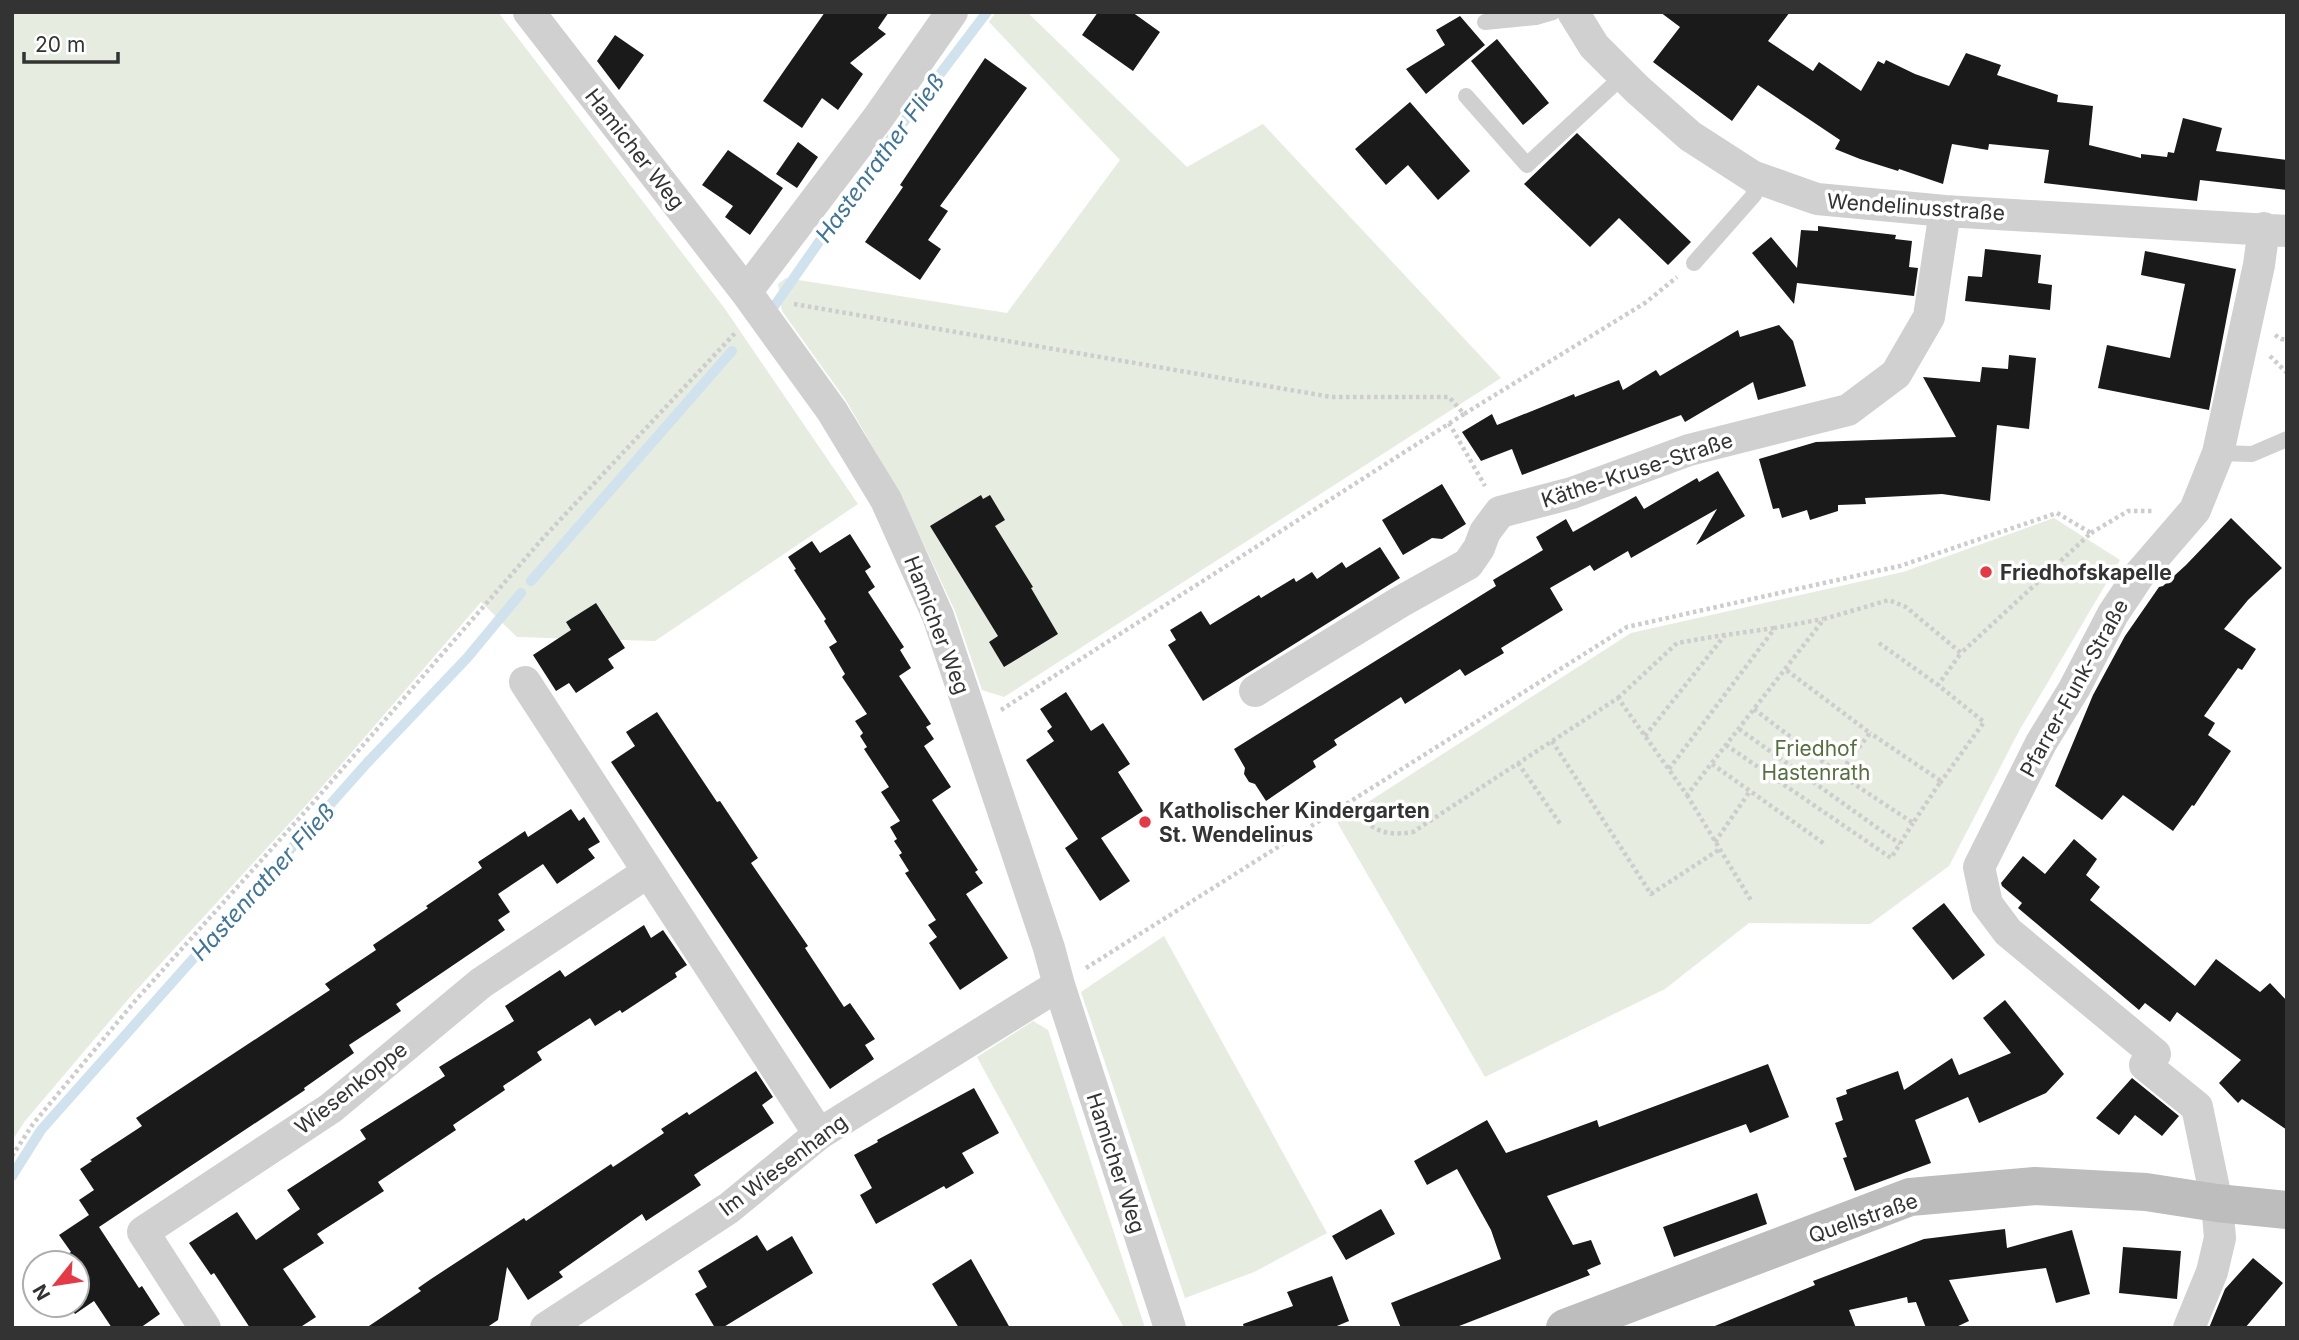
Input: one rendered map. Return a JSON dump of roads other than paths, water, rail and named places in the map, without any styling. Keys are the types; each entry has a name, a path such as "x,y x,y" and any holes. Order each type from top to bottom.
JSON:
{"main road":[{"name":"Quellstraße","path":"1565,1328 1910,1197 2035,1186 2146,1192 2287,1210"}],"street":[{"name":"Hamicher Weg","path":"529,12 752,300 832,411 886,500 938,616 1049,948 1170,1328"},
{"path":"752,300 952,12"},
{"name":"Wendelinusstraße","path":"1573,12 1594,46 1690,136 1752,176 1817,199 1945,211 2275,230"},
{"name":"Käthe-Kruse-Straße","path":"1255,691 1468,564 1479,548 1495,504 1572,493 1689,450 1848,410 1896,374 1929,317 1945,211"},
{"name":"Pfarrer-Funk-Straße","path":"2217,1203 2197,1107 2145,1065 2155,1054 2008,932 1987,904 1979,867 2040,743 2074,689 2113,614 2139,575 2195,510 2218,453 2259,265 2275,230"},
{"path":"525,682 819,1134"},
{"name":"Wiesenkoppe","path":"205,1328 143,1232 331,1108 481,983 648,872"},
{"name":"Im Wiesenhang","path":"546,1328 729,1208 819,1134 1059,985"},
{"path":"2189,1328 2212,1272 2220,1238 2217,1203"}],"lane":[{"path":"1485,22 1535,17 1553,12"},
{"path":"1466,96 1527,165 1623,76"},
{"path":"1694,263 1754,195 1752,176"},
{"path":"2218,453 2252,454 2287,439"}],"waterway":[{"name":"Hastenrather Fließ","path":"775,305 890,140 987,12"},
{"name":"Hastenrather Fließ","path":"531,581 732,351"},
{"name":"Hastenrather Fließ","path":"12,1176 41,1130 367,763 467,658 521,593"}],"place":[{"name":"Friedhofskapelle","path":"1986,572"},
{"name":"Katholischer Kindergarten St. Wendelinus","path":"1145,822"}],"park label":[{"name":"Friedhof Hastenrath","path":"1816,760"}]}
